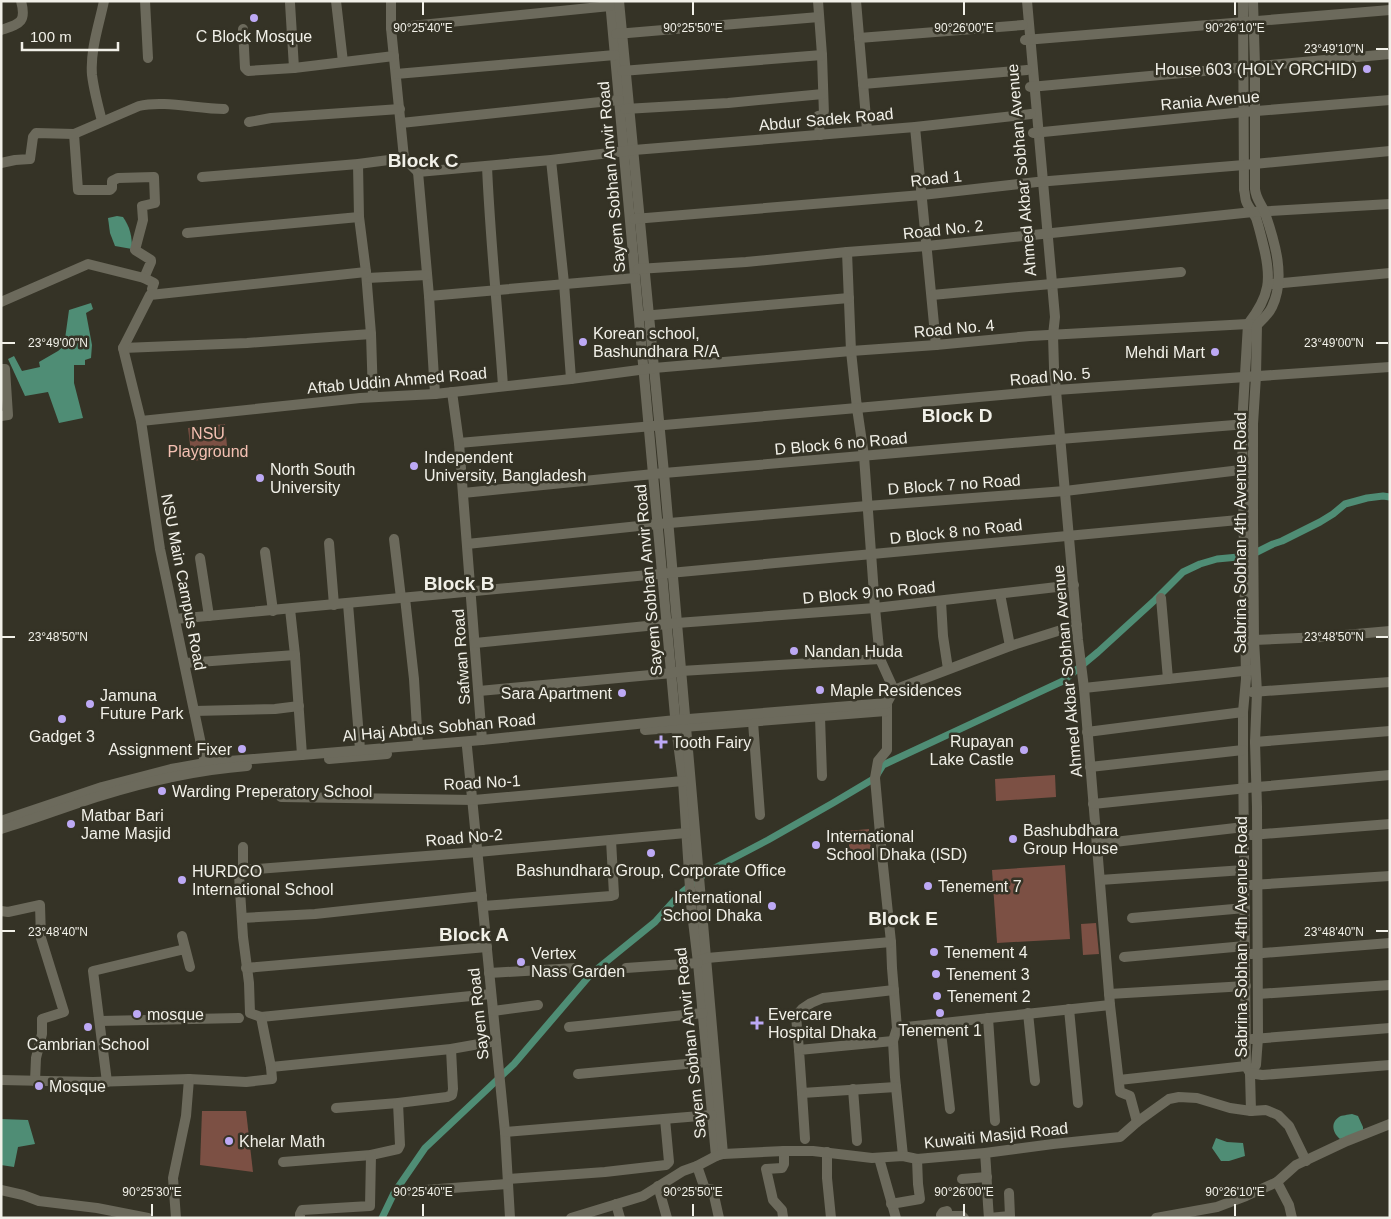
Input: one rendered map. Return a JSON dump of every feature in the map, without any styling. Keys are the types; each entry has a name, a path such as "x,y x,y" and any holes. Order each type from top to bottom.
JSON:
{"street":[{"path":"1,30 17,25 22,21 23,8 21,1"},
{"path":"102,122 92,74 93,50 104,1"},
{"path":"145,1 148,58"},
{"path":"336,1 343,62"},
{"path":"391,1 391,28 404,158 418,172 429,296 435,394"},
{"path":"818,1 824,94 824,115 818,116 820,135"},
{"path":"856,1 867,130"},
{"name":"Ahmed Akbar Sobhan Avenue","path":"1021,1 1032,87 1050,284 1049,318 1053,335 1060,439 1084,683 1109,994 1119,1080"},
{"name":"Ahmed Akbar Sobhan Avenue","path":"1027,1 1027,70 1032,87 1031,114 1036,132"},
{"path":"1243,1 1255,66 1255,111 1249,165 1244,190 1246,201 1253,212 1274,284"},
{"path":"1252,324 1274,284 1278,261 1265,212 1256,197 1249,165 1244,112 1243,67 1248,21 1253,1"},
{"path":"290,3 297,68"},
{"path":"391,28 613,3"},
{"name":"Sayem Sobhan Anvir Road","path":"613,3 618,34 638,272 654,426 653,474 658,524 668,572"},
{"path":"1027,39 1390,10"},
{"path":"618,34 820,16"},
{"path":"858,38 1023,25"},
{"path":"243,29 244,68 246,70 297,68 394,56"},
{"name":"Sayem Sobhan Anvir Road","path":"618,34 615,56 621,71"},
{"path":"621,71 822,54"},
{"path":"1032,87 1390,54"},
{"path":"396,74 615,56"},
{"path":"863,84 1027,70"},
{"path":"401,123 623,106 728,103 824,94"},
{"name":"Rania Avenue","path":"1036,132 1390,100"},
{"path":"1,163 30,159 36,133 74,134 146,104 211,109 224,108"},
{"path":"249,122 271,118 400,109"},
{"name":"Abdur Sadek Road","path":"418,172 629,151 915,127 1031,114"},
{"path":"915,127 936,345"},
{"path":"74,134 78,190 110,190 112,188 112,181 118,178 154,177 155,202 142,206 143,220 135,248 135,252 151,260 144,278"},
{"name":"Road 1","path":"635,219 922,195 1040,182 1249,165 1390,151"},
{"path":"202,176 358,164 404,158"},
{"path":"551,160 564,283 571,379"},
{"path":"358,164 359,217 367,275 373,397"},
{"path":"487,166 490,232 503,386"},
{"name":"Road No. 2","path":"429,296 564,283 638,272 927,246 1253,212 1390,204"},
{"path":"187,233 359,217"},
{"path":"847,252 851,351 864,456 880,659 894,690"},
{"path":"1,302 88,264 144,278 154,283 122,348 247,343 371,334"},
{"path":"932,295 1181,272"},
{"path":"1274,284 1390,273"},
{"path":"151,292 367,275 427,275"},
{"path":"644,316 848,298"},
{"name":"Road No. 4","path":"649,368 1053,335 1252,324"},
{"name":"Sabrina Sobhan 4th Avenue Road","path":"1248,1069 1256,1065 1258,1038 1257,787 1251,692 1248,519 1248,470 1253,424 1251,376 1252,324"},
{"name":"NSU Main Campus Road","path":"122,348 141,421 160,549 205,762"},
{"name":"Road No. 5","path":"459,443 1056,390 1390,367"},
{"name":"Aftab Uddin Ahmed Road","path":"141,421 373,397 435,394 571,379 649,368"},
{"path":"1,369 5,369 8,415 1,416"},
{"name":"Sabrina Sobhan 4th Avenue Road","path":"1248,470 1242,425 1251,376"},
{"name":"Safwan Road","path":"452,392 459,443 482,740"},
{"path":"1060,439 1253,424"},
{"name":"Sayem Sobhan Anvir Road","path":"654,426 664,473 669,523 668,572 692,859 691,904 701,960 719,1155"},
{"name":"D Block 6 no Road","path":"462,493 664,473 1060,439"},
{"name":"D Block 7 no Road","path":"467,544 669,523 1065,491 1248,470"},
{"name":"D Block 8 no Road","path":"175,619 1248,519"},
{"path":"394,539 414,679 418,745"},
{"path":"329,543 334,605"},
{"path":"266,552 273,611"},
{"path":"200,558 209,616"},
{"name":"Sabrina Sobhan 4th Avenue Road","path":"1249,562 1254,640 1251,670"},
{"name":"D Block 9 no Road","path":"475,643 672,623 875,608 1074,585"},
{"path":"1000,594 1010,646"},
{"path":"1160,598 1168,679"},
{"path":"942,601 943,636 948,669"},
{"path":"348,604 360,749"},
{"path":"290,609 302,755"},
{"path":"903,1156 893,1041 897,1028 892,942 874,778 878,761 887,750 886,707 894,690 1010,646 1077,625"},
{"path":"1254,640 1390,631"},
{"path":"185,663 295,655"},
{"path":"479,691 676,672 880,659"},
{"path":"1084,683 1168,679 1251,670"},
{"path":"1251,692 1390,682"},
{"name":"Sabrina Sobhan 4th Avenue Road","path":"1251,692 1243,712 1246,1039 1251,1111"},
{"path":"194,711 275,709 299,706"},
{"name":"Al Haj Abdus Sobhan Road","path":"1,821 100,788 205,762 886,707"},
{"name":"Al Haj Abdus Sobhan Road","path":"1,829 101,796 187,773 219,768 467,747 681,724 753,722 820,717 886,707"},
{"path":"1087,732 1243,712"},
{"path":"820,717 822,776"},
{"path":"753,722 760,815"},
{"name":"Sayem Sobhan Anvir Road","path":"681,724 686,833 701,899 702,1013 712,1115 719,1155"},
{"path":"1255,742 1390,731"},
{"name":"Sayem Road","path":"467,747 474,800 505,1132 510,1218"},
{"path":"1090,767 1243,750"},
{"path":"1093,804 1390,775"},
{"name":"Road No-1","path":"282,797 474,800 683,781"},
{"path":"1097,844 1244,831 1256,835 1390,824"},
{"name":"Road No-2","path":"243,870 478,852 686,833"},
{"path":"242,918 482,901 610,896 614,895 611,840"},
{"path":"243,847 243,870 239,875 250,1013 261,1017 491,994"},
{"path":"1100,880 1244,870"},
{"path":"1244,886 1390,876"},
{"path":"1,911 8,912 40,906 41,938 64,1012 42,1019 42,1034 36,1058 35,1081"},
{"path":"1132,918 1245,908"},
{"path":"107,1082 94,971 176,952 186,949 182,936 184,943 188,959 190,966"},
{"path":"626,968 892,942"},
{"path":"1124,957 1245,950 1258,954 1390,942"},
{"path":"246,968 487,947"},
{"path":"489,974 576,968"},
{"path":"1258,994 1390,985"},
{"path":"1109,994 1246,986"},
{"path":"805,1138 796,1016 811,1003 823,998 894,990"},
{"path":"493,1011 538,1005"},
{"path":"897,1028 1110,1005"},
{"path":"1069,1009 1078,1103"},
{"path":"569,1026 702,1013"},
{"path":"1028,1013 1035,1081"},
{"path":"1,1080 107,1082 189,1079 246,1082 272,1079 261,1017"},
{"path":"100,1022 240,1018"},
{"path":"988,1018 995,1121"},
{"path":"940,1024 950,1109"},
{"path":"1246,1039 1390,1028"},
{"path":"271,1067 451,1049 496,1041"},
{"path":"799,1050 893,1041"},
{"path":"336,1108 398,1104 452,1095 451,1049"},
{"path":"578,1074 707,1062"},
{"path":"1137,1122 1130,1096 1120,1092 1119,1080 1248,1069 1262,1075 1390,1065"},
{"path":"176,1218 173,1178 186,1116 189,1079"},
{"path":"802,1092 896,1087"},
{"path":"853,1089 857,1142"},
{"name":"Kuwaiti Masjid Road","path":"571,1218 642,1196 683,1171 719,1155 784,1151 827,1152 878,1158 903,1156 917,1158 985,1153 1120,1137 1169,1099 1179,1097 1197,1098 1230,1108 1251,1111 1266,1110 1278,1115 1289,1126 1306,1161"},
{"path":"283,1162 371,1155 398,1149 400,1145 398,1104"},
{"path":"505,1132 712,1115"},
{"path":"411,1191 666,1165 670,1162 665,1119"},
{"path":"1156,1218 1183,1215 1226,1204 1246,1196 1277,1182 1296,1165 1347,1141 1390,1124"},
{"path":"783,1217 782,1210 773,1200 766,1169 782,1168 784,1164 784,1151"},
{"path":"827,1152 827,1178 831,1218"},
{"path":"985,1153 989,1218 1010,1216 1009,1193"},
{"path":"300,1218 302,1210 370,1206 371,1155"},
{"path":"878,1158 896,1218"},
{"path":"891,1204 920,1199 917,1158"},
{"path":"697,1166 705,1189 713,1191 719,1218"},
{"path":"962,1179 987,1177"},
{"path":"1277,1182 1290,1206 1292,1218"},
{"path":"658,1186 667,1218"},
{"path":"1,1190 39,1201 97,1208 148,1218"},
{"path":"616,1204 620,1218"},
{"path":"942,1218 941,1215 947,1210 948,1216 962,1216 964,1218"}],"green space":[{"name":"NSU Playground","path":"225,424 228,457 192,461 188,428"},
{"path":"1055,775 1056,797 996,801 995,779"},
{"path":"869,829 869,840 848,841 847,831"},
{"path":"870,841 871,851 849,853 849,842"},
{"path":"1065,865 1070,939 997,943 992,870"},
{"path":"1096,923 1099,954 1083,955 1081,924"},
{"path":"202,1111 246,1111 253,1172 200,1165"}],"shaded area":[{"path":"123,217 127,224 131,236 132,249 115,246 110,233 108,218"},
{"path":"91,303 93,309 86,313 92,345 91,358 85,360 85,365 74,365 74,383 83,418 59,423 48,392 25,396 8,359 14,356 22,371 40,367 39,362 64,346 69,310"},
{"path":"1352,1114 1358,1116 1363,1132 1340,1139 1334,1131 1334,1122 1340,1116"},
{"path":"1,1119 28,1120 35,1144 18,1147 14,1167 1,1165"},
{"path":"1216,1138 1227,1142 1243,1143 1245,1156 1229,1161 1221,1161 1212,1148"}],"waterway":[{"path":"382,1218 394,1193 425,1148 514,1064 591,974 655,922 680,894 707,872 768,840 875,778 883,765 1063,681 1098,652 1183,572 1217,559 1249,556 1320,522 1345,504 1367,498 1390,497"}],"place":[{"name":"C Block Mosque","path":"254,18"},
{"name":"House 603 (HOLY ORCHID)","path":"1367,69"},
{"name":"Korean school, Bashundhara R/A","path":"583,342"},
{"name":"Mehdi Mart","path":"1215,352"},
{"name":"Independent University, Bangladesh","path":"414,466"},
{"name":"North South University","path":"260,478"},
{"name":"Nandan Huda","path":"794,651"},
{"name":"Maple Residences","path":"820,690"},
{"name":"Sara Apartment","path":"622,693"},
{"name":"Jamuna Future Park","path":"90,704"},
{"name":"Gadget 3","path":"62,719"},
{"name":"Tooth Fairy","path":"661,742"},
{"name":"Assignment Fixer","path":"242,749"},
{"name":"Rupayan Lake Castle","path":"1024,750"},
{"name":"Warding Preperatory School","path":"162,791"},
{"name":"Matbar Bari Jame Masjid","path":"71,824"},
{"name":"Bashubdhara Group House","path":"1013,839"},
{"name":"International School Dhaka (ISD)","path":"816,845"},
{"name":"Bashundhara Group, Corporate Office","path":"651,853"},
{"name":"HURDCO International School","path":"182,880"},
{"name":"Tenement 7","path":"928,886"},
{"name":"International School Dhaka","path":"772,906"},
{"name":"Tenement 4","path":"934,952"},
{"name":"Vertex Nass Garden","path":"521,962"},
{"name":"Tenement 3","path":"936,974"},
{"name":"Tenement 2","path":"937,996"},
{"name":"Tenement 1","path":"940,1013"},
{"name":"mosque","path":"137,1014"},
{"name":"Evercare Hospital Dhaka","path":"757,1023"},
{"name":"Cambrian School","path":"88,1027"},
{"name":"Mosque","path":"39,1086"},
{"name":"Khelar Math","path":"229,1141"}],"district":[{"name":"Block C","path":"423,160"},
{"name":"Block D","path":"957,415"},
{"name":"Block B","path":"459,583"},
{"name":"Block E","path":"903,918"},
{"name":"Block A","path":"474,934"}]}
